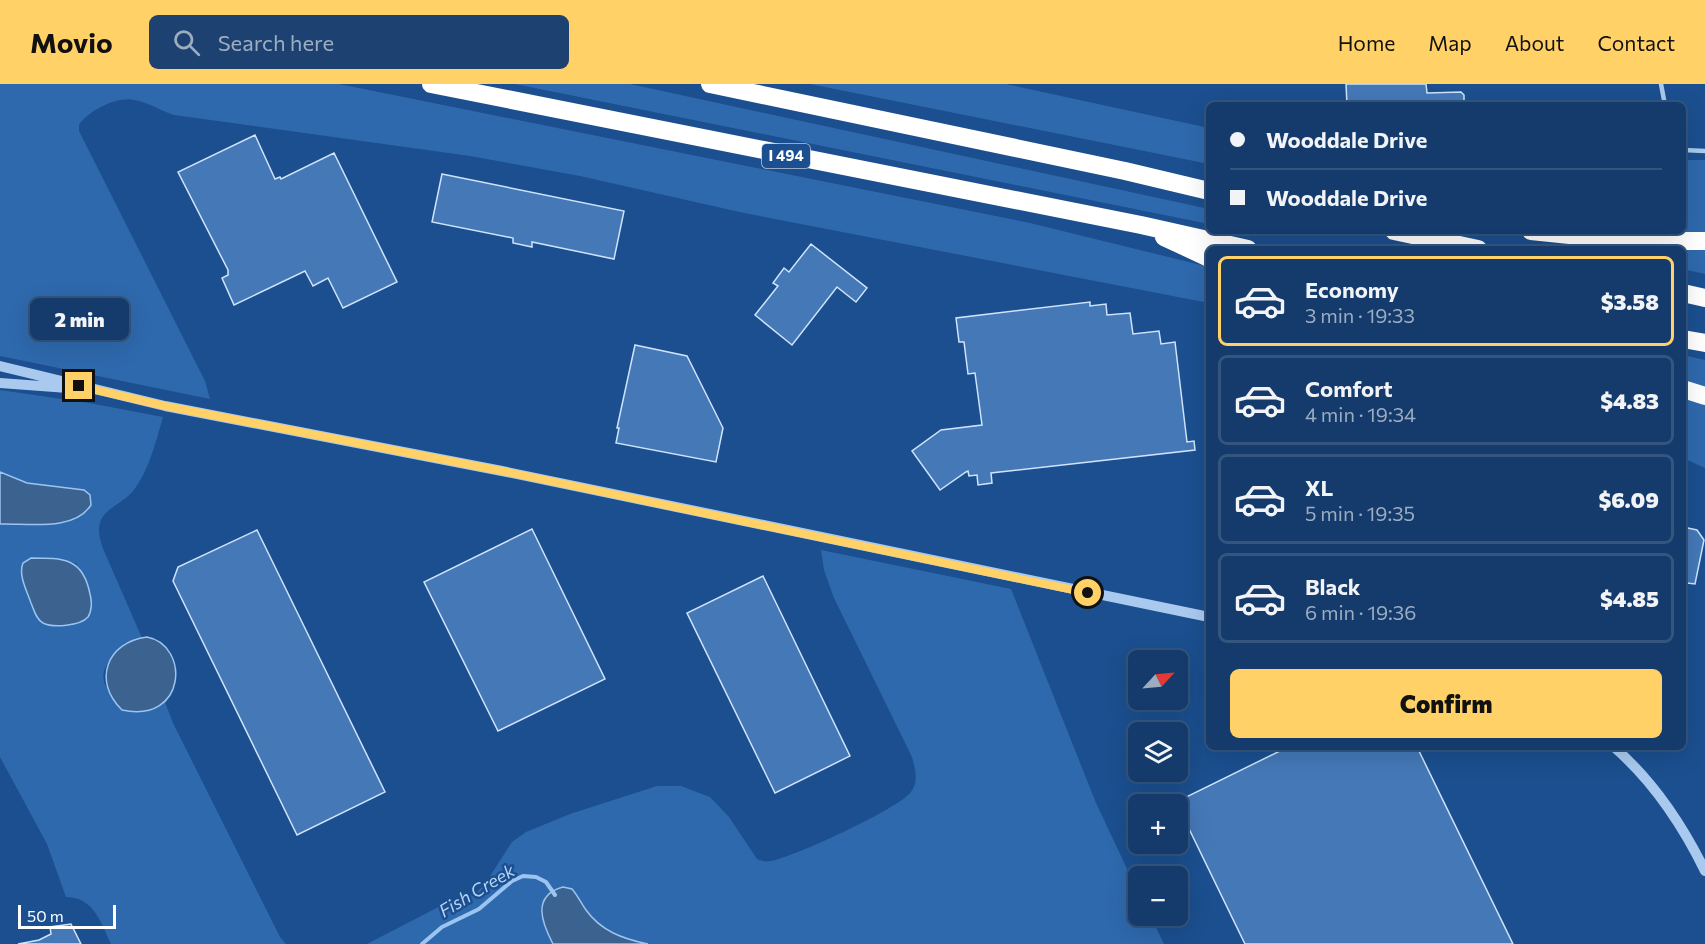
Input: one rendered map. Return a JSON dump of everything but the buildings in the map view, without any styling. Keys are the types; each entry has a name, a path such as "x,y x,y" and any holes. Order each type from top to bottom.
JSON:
{"highway":[{"name":"I 494","path":"431,84 1141,225 1235,246"},
{"path":"710,84 1125,171 1206,190"},
{"path":"1176,184 1206,186"},
{"path":"1141,225 1206,257"},
{"path":"1408,234 1464,246"},
{"path":"1561,234 1622,240 1705,241"},
{"path":"1686,294 1705,298"},
{"path":"1686,340 1705,343"},
{"path":"1686,390 1705,396"}],"street":[{"path":"0,366 165,406 502,471 1206,616"},
{"path":"0,383 99,391"},
{"path":"1617,750 1650,783 1673,814 1705,871"}],"lane":[{"path":"1661,84 1664,102"},
{"path":"1686,150 1705,151"}],"shaded area":[{"path":"0,84 339,84 1030,223 1206,266 1206,302 744,213 580,176 470,156 174,115 127,99 112,102 96,110 83,120 79,125 79,131 205,381 210,399 0,356"},
{"path":"515,84 630,84 1206,208 1206,223"},
{"path":"810,84 1006,84 1206,127 1206,163"},
{"path":"1686,160 1705,160 1705,236 1654,234 1686,234"},
{"path":"1593,243 1677,246 1592,246"},
{"path":"1686,246 1705,247 1705,274 1686,270"},
{"path":"1686,356 1705,360 1705,389 1686,384"},
{"path":"0,390 163,417 151,456 139,483 129,495 106,513 99,526 104,551 142,638 112,658 106,666 104,682 111,694 130,711 149,710 165,702 173,723 280,937 286,944 111,944 100,920 90,906 76,898 66,897 47,844 0,757 0,524 62,522 73,519 91,505 84,490 27,483 0,472","holes":["69,561 77,564 71,624 44,624 36,615 21,570"]},
{"path":"1686,395 1705,401 1705,468 1686,459"},
{"path":"0,472 27,483 84,490 90,495 91,505 83,514 62,523 0,524"},
{"path":"821,550 1011,589 1096,803 1128,871 1128,926 1155,926 1164,944 648,944 609,931 590,915 574,892 566,887 548,899 541,911 544,925 553,944 367,944 448,902 476,893 485,884 512,842 526,832 570,814 657,786 681,786 710,797 729,817 757,859 765,861 783,858 822,842 902,800 911,792 915,784 916,775 912,757 834,598 824,570"},
{"path":"31,558 62,560 77,567 87,582 91,597 88,617 66,625 47,625 37,617 22,578 23,563"},
{"path":"147,637 161,643 170,654 175,667 175,682 170,695 159,706 144,711 122,710 113,699 108,687 106,675 108,664 122,646 133,640"},
{"path":"563,887 572,889 586,910 606,929 621,937 648,944 553,944 545,928 543,903 553,891"}],"waterway":[{"name":"Fish Creek","path":"422,944 442,927 479,909 512,881 523,876 536,877 546,882 555,895"}],"route":[{"path":"79,386 165,406 502,471 1088,593"}]}
